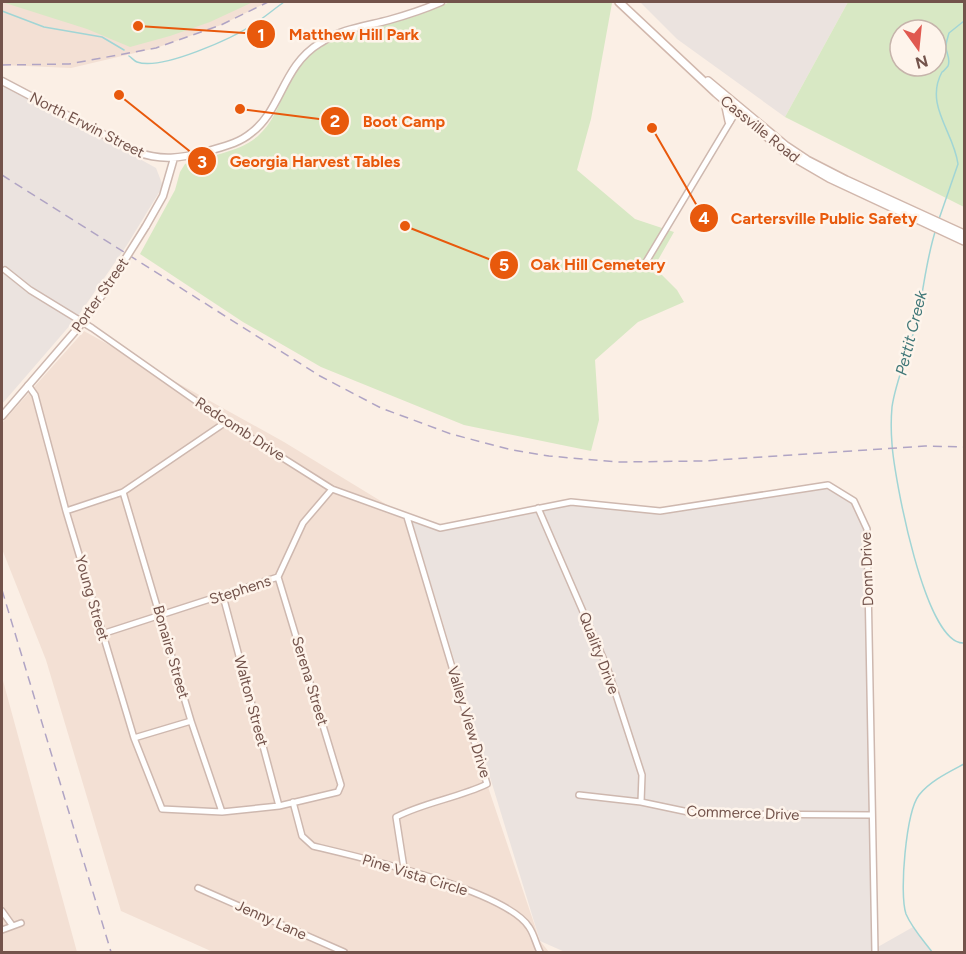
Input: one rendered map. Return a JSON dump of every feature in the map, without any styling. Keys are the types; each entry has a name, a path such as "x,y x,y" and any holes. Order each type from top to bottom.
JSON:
{"main road":[{"name":"Cassville Road","path":"621,2 725,102 738,109"},
{"name":"Cassville Road","path":"692,69 786,153 806,166 964,234"},
{"path":"725,102 729,122"},
{"name":"Cassville Road","path":"918,216 964,241"}],"street":[{"name":"North Erwin Street","path":"2,81 130,149 151,156 174,158 227,146 252,133 267,117 292,69 309,50 321,41 349,30 441,2"},
{"path":"643,267 738,109"},
{"name":"Porter Street","path":"2,416 83,322 109,285 163,196 174,158"},
{"name":"Redcomb Drive","path":"5,270 30,290 83,322 226,422 332,489 407,517"},
{"name":"Young Street","path":"28,385 35,395 66,511 134,738 162,809 222,812"},
{"path":"66,511 123,492 226,422"},
{"name":"Donn Drive","path":"407,517 440,528 571,502 660,511 828,485 854,501 867,529 875,952"},
{"name":"Stephens","path":"102,634 278,577 303,523 332,489"},
{"name":"Bonaire Street","path":"123,492 190,721 222,812"},
{"name":"Quality Drive","path":"538,508 607,668 642,775 641,802"},
{"name":"Valley View Drive","path":"404,868 396,817 411,809 471,792 487,784 407,517"},
{"name":"Serena Street","path":"278,577 341,785 338,792 293,802"},
{"name":"Walton Street","path":"223,596 279,806"},
{"path":"134,738 190,721"},
{"name":"Commerce Drive","path":"579,795 641,802 698,814 872,815"},
{"path":"222,812 279,806 293,802"},
{"name":"Pine Vista Circle","path":"293,802 302,836 313,846 404,868 501,903 529,926 540,952"},
{"name":"Jenny Lane","path":"198,888 344,952"},
{"path":"2,911 12,925"},
{"path":"2,930 21,923"}],"shaded area":[{"path":"2,2 268,2 221,25 156,48 71,68 2,65"},
{"path":"640,2 848,2 785,117 677,39"},
{"path":"2,83 156,168 163,186 127,245 78,316 2,404"},
{"path":"84,331 284,442 407,517 487,784 540,941 549,952 213,952 121,911 46,660 2,549 2,423"},
{"path":"828,485 854,501 867,529 876,948 913,927 932,952 565,952 540,941 411,518 437,527 571,502 660,511"},
{"path":"2,677 77,952 2,952"}],"green space":[{"path":"2,2 253,2 210,22 130,47 87,29"},
{"path":"450,2 612,3 591,119 577,170 635,219 674,232 654,267 677,290 684,302 638,322 595,360 599,420 591,451 464,425 321,367 243,322 140,254 175,190 185,164 232,150 258,136 274,115 292,78 308,55 339,37 406,19"},
{"path":"848,2 964,2 964,207 785,117"}],"waterway":[{"path":"129,56 137,62 148,64 197,52 244,30 284,2"},
{"path":"2,11 44,27 102,37 124,50"},
{"name":"Pettit Creek","path":"939,219 958,164 938,107 937,84 949,63 946,47 949,33 964,21"},
{"name":"Pettit Creek","path":"936,229 914,330 894,396 892,439 905,522 925,590 937,618 950,637 964,643"},
{"name":"Pettit Creek","path":"932,952 914,929 906,914 903,889 907,835 914,804 923,790 964,764"}],"railway":[{"path":"2,65 69,64 156,48 221,25 268,2"},
{"path":"2,175 320,376 381,408 451,434 512,450 617,462 703,461 925,446 964,447"},
{"path":"2,590 111,952"}],"place":[{"name":"Matthew Hill Park","path":"138,26"},
{"name":"Georgia Harvest Tables","path":"119,95"},
{"name":"Boot Camp","path":"240,109"},
{"name":"Cartersville Public Safety","path":"652,128"},
{"name":"Oak Hill Cemetery","path":"405,226"}]}
